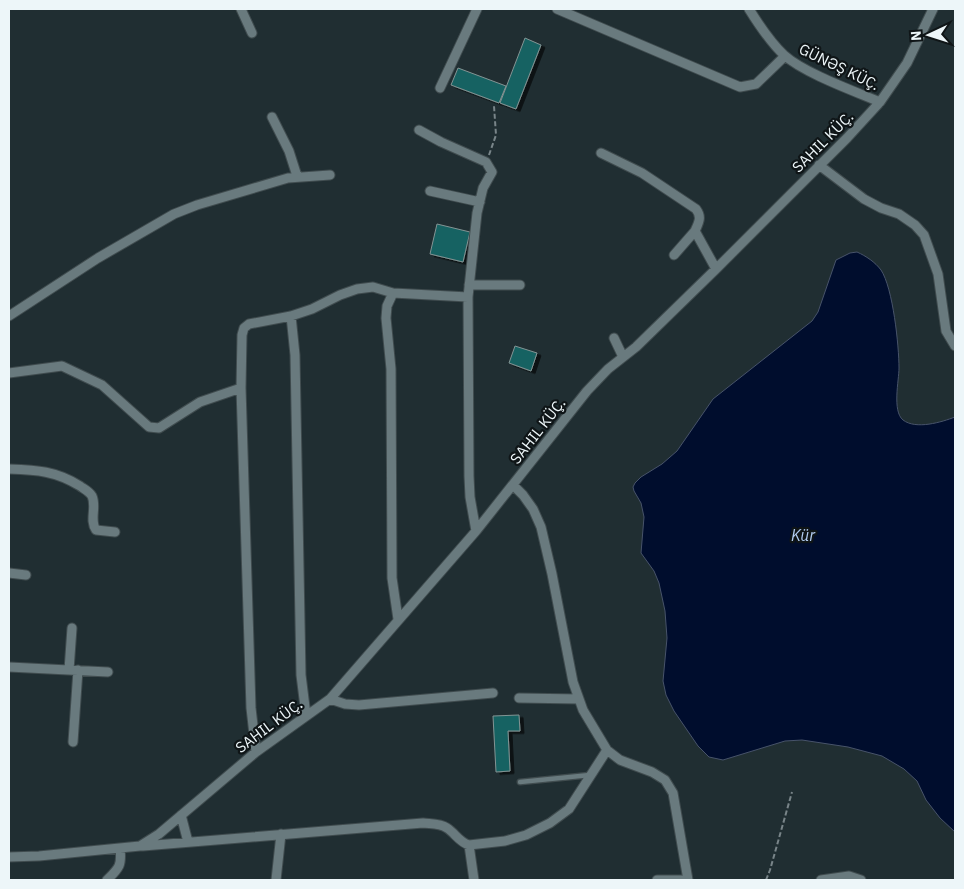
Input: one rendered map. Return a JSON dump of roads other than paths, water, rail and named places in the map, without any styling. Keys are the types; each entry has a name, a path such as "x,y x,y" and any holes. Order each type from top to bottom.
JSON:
{"street":[{"path":"241,9 252,34"},
{"path":"440,88 477,9"},
{"path":"557,9 740,87 756,84 785,56"},
{"name":"GÜNƏŞ KÜÇ.","path":"749,9 759,25 785,56 808,70 880,102"},
{"name":"SAHIL KÜÇ.","path":"140,846 159,834 256,752 330,699 476,531 587,391 608,369 642,340 716,269 820,166 880,102 907,63 933,9"},
{"path":"272,116 289,151 297,176"},
{"path":"419,130 486,162 492,172 483,188 480,202 468,297 470,497 476,531"},
{"path":"601,153 642,173 696,209 700,221 695,231 674,255"},
{"path":"820,166 864,198 881,208 899,214 915,225 924,235 938,274 946,331 955,346"},
{"path":"9,316 98,258 174,214 198,205 297,176 330,176"},
{"path":"430,191 480,202"},
{"path":"695,231 716,269"},
{"path":"469,285 520,286"},
{"path":"256,752 251,708 241,388 242,335 244,328 249,324 291,316 312,309 357,289 373,287 393,293 468,297"},
{"path":"393,293 387,306 386,318 390,369 392,578 398,619"},
{"path":"291,316 294,355 301,675 306,715"},
{"path":"614,338 623,357"},
{"path":"9,373 62,366 102,384 149,427 154,429 159,428 200,402 241,388"},
{"path":"9,469 55,473 66,477 88,491 92,497 92,526 96,530 115,532"},
{"path":"513,486 523,495 533,509 541,526 573,682 583,710 607,750 620,760 652,772 665,780 673,794 688,880"},
{"path":"9,574 26,575"},
{"path":"72,628 74,670 72,742"},
{"path":"9,667 108,672"},
{"path":"330,699 345,704 360,705 493,693"},
{"path":"519,698 579,699"},
{"path":"474,880 469,845 505,841 550,823 569,808 607,750"},
{"path":"182,815 188,842"},
{"name":"SAHIL KÜÇ.","path":"9,857 423,823 437,824 447,828 463,843 469,845"},
{"path":"276,880 280,834"},
{"path":"108,880 119,869 121,861 120,848"},
{"path":"821,880 850,876 861,880"},
{"path":"657,880 681,880"}],"lane":[{"path":"520,782 591,775"}],"water":[{"name":"Kür","path":"857,252 879,267 889,290 898,346 897,403 900,416 908,423 922,425 955,417 955,832 940,818 926,800 917,781 904,769 882,756 848,747 802,740 785,741 723,760 709,757 698,746 674,711 666,695 663,681 667,638 665,611 659,583 654,571 641,553 644,517 641,503 634,491 635,483 677,451 713,399 812,321 818,312 836,260 850,253"}]}
